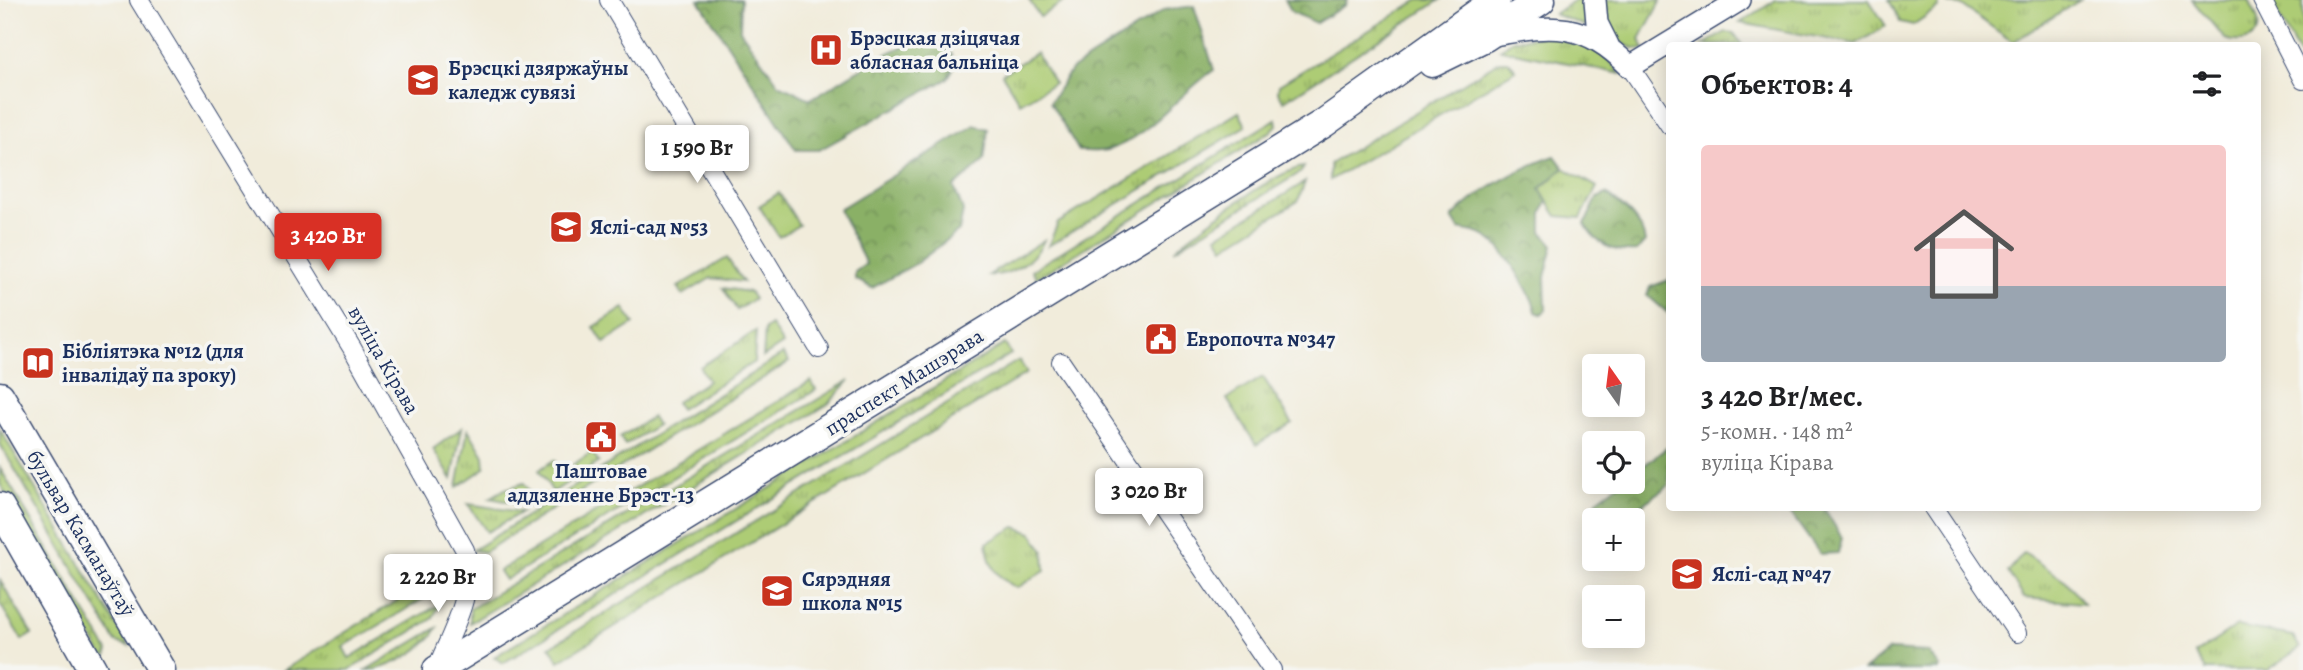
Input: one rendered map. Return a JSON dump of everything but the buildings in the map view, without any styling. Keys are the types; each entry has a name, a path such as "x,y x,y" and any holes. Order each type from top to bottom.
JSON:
{"main road":[{"name":"праспект Машэрава","path":"437,670 1369,93 1485,13 1541,0"},
{"name":"бульвар Касманаўтаў","path":"0,396 161,670"},
{"path":"0,507 93,670"}],"street":[{"name":"вуліца Кірава","path":"139,0 352,348 465,550 471,569"},
{"path":"609,0 819,349"},
{"path":"1595,0 1597,23 1608,45"},
{"path":"1671,42 1740,0"},
{"path":"2262,0 2303,80"},
{"path":"1485,13 1584,33 1608,45 1630,67 1666,120"},
{"path":"1630,67 1666,45"},
{"path":"1061,362 1272,670"},
{"path":"1935,511 2017,633"},
{"name":"праспект Машэрава","path":"437,670 460,612 471,569"}],"green space":[{"path":"699,0 741,0 740,30 779,84 810,99 890,52 922,41 934,41 952,54 953,69 947,79 819,150 796,150"},
{"path":"1029,0 1067,0 1040,17"},
{"path":"1285,0 1347,0 1345,5 1316,23 1292,12"},
{"path":"1419,0 1440,0 1284,101 1278,92 1279,85"},
{"path":"1575,0 1589,0 1588,27 1554,14"},
{"path":"1603,0 1661,0 1640,39 1644,49 1626,45 1613,34 1606,19"},
{"path":"1776,0 1869,0 1886,26 1859,42 1845,42 1740,23"},
{"path":"1889,0 1938,0 1939,7 1913,25 1900,22"},
{"path":"1947,0 2080,0 2013,42 1961,5 1948,4"},
{"path":"2192,0 2249,0 2257,18 2256,33 2243,41 2225,39"},
{"path":"2270,0 2303,0 2303,62"},
{"path":"1194,6 1214,70 1135,137 1107,150 1079,151 1050,102 1071,70 1164,10"},
{"path":"1726,32 1734,33 1740,42 1708,42"},
{"path":"1559,33 1604,54 1621,74 1500,49 1513,40"},
{"path":"1036,53 1054,83 1020,103 1002,74"},
{"path":"1500,61 1508,61 1516,70 1330,180 1330,164"},
{"path":"1239,112 1246,126 1048,246 1058,223"},
{"path":"1276,119 1277,125 1270,132 1037,278 1032,270"},
{"path":"975,125 988,129 984,161 954,187 963,211 959,231 917,263 872,288 855,279 855,272 866,264 839,209"},
{"path":"1555,156 1564,168 1540,189 1547,201 1542,214 1542,232 1553,245 1545,277 1546,310 1541,314 1536,312 1511,263 1497,246 1484,236 1459,229 1452,218 1500,181"},
{"path":"1304,167 1301,172 1174,250 1257,189 1275,178"},
{"path":"1564,168 1597,187 1581,218 1557,216 1539,189"},
{"path":"1305,182 1298,201 1224,247 1217,236"},
{"path":"779,193 799,225 779,237 759,206"},
{"path":"1607,194 1626,209 1640,227 1645,242 1637,251 1620,251 1606,246 1585,224 1597,198"},
{"path":"1044,240 1029,260 1005,273 989,275"},
{"path":"727,258 743,282 711,278 683,295 678,287"},
{"path":"1666,281 1666,311 1647,295 1650,287"},
{"path":"723,288 749,292 754,299 737,310"},
{"path":"624,308 634,324 604,343 594,327"},
{"path":"771,325 783,344 763,357 765,329"},
{"path":"756,331 754,362 680,409 676,402 708,381 700,367"},
{"path":"1005,344 1011,354 503,663 494,657"},
{"path":"783,354 789,362 484,552 473,550"},
{"path":"1019,360 1027,373 559,661 550,647"},
{"path":"1263,377 1292,423 1256,445 1227,399"},
{"path":"850,380 828,404 470,623 470,609"},
{"path":"811,381 816,390 505,580 499,571"},
{"path":"652,417 657,425 625,445 620,437"},
{"path":"462,428 452,479 433,449"},
{"path":"0,429 129,646 116,642 0,444"},
{"path":"468,429 484,456 485,468 457,487"},
{"path":"1666,448 1666,487 1637,508 1596,508 1597,500 1605,494 1645,494 1645,465"},
{"path":"592,452 599,462 553,492 539,470 554,460 562,472"},
{"path":"0,468 108,651 105,660 0,484"},
{"path":"524,483 537,502 531,506 490,498 505,489"},
{"path":"468,504 522,512 487,532"},
{"path":"1789,511 1826,511 1842,538 1838,553 1820,554"},
{"path":"1015,527 1032,533 1044,551 1045,570 1017,588 995,570 987,543"},
{"path":"2024,553 2066,581 2084,603 2024,598 2008,572"},
{"path":"452,567 453,581 343,647 349,658 440,604 432,619 349,670 284,670"},
{"path":"0,580 32,634 22,640 0,604"},
{"path":"2237,626 2293,636 2300,648 2268,670 2206,670 2195,654"},
{"path":"437,628 425,643 406,657 366,670"},
{"path":"1889,650 1928,652 1940,667 1939,670 1864,670"}],"place":[{"name":"Брэсцкая дзіцячая абласная бальніца","path":"826,50"},
{"name":"Брэсцкі дзяржаўны каледж сувязі","path":"423,80"},
{"name":"Яслі-сад №53","path":"566,227"},
{"name":"Европочта №347","path":"1161,339"},
{"name":"Бібліятэка №12 (для інвалідаў па зроку)","path":"38,363"},
{"name":"Паштовае аддзяленне Брэст-13","path":"601,437"},
{"name":"Яслі-сад №47","path":"1687,574"},
{"name":"Сярэдняя школа №15","path":"777,591"}]}
